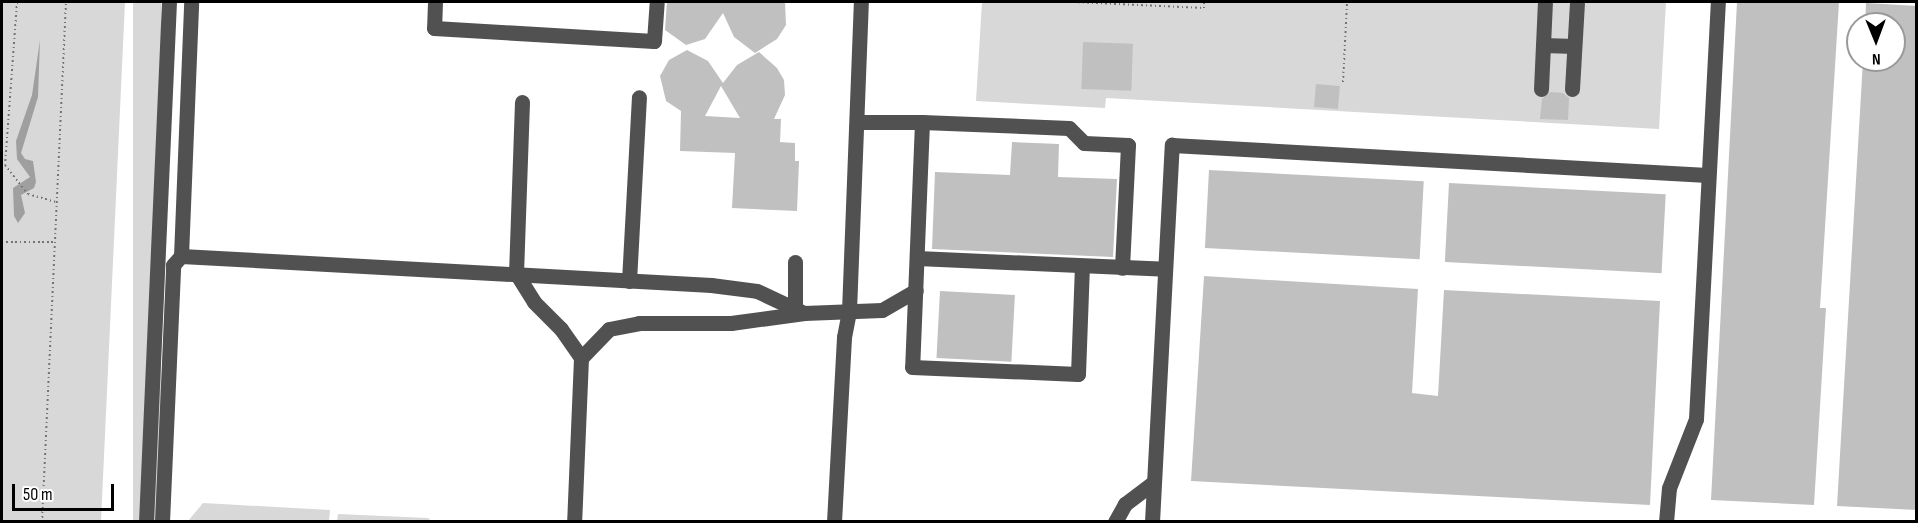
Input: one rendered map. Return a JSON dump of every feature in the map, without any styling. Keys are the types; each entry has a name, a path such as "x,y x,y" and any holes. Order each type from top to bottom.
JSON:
{"lane":[{"path":"146,522 169,2"},
{"path":"162,522 173,265 181,256 191,2"},
{"path":"435,2 434,28 654,41 657,2"},
{"path":"834,522 844,337 849,311 861,2"},
{"path":"1541,88 1545,2"},
{"path":"1572,89 1577,2"},
{"path":"1666,522 1669,488 1696,419 1707,175 1718,2"},
{"path":"1543,45 1574,46"},
{"path":"629,280 639,97"},
{"path":"522,102 516,273 534,302 561,329 581,358 574,522"},
{"path":"857,122 922,122 1069,128 1084,143 1128,145 1122,268"},
{"path":"922,122 912,367 1078,374 1082,266"},
{"path":"1152,522 1172,145 1707,175"},
{"path":"181,256 516,273 757,291 800,310"},
{"path":"917,258 1165,269"},
{"path":"795,262 800,310"},
{"path":"581,358 609,329 639,323 731,323 800,310 882,310 916,290"},
{"path":"1115,522 1125,504 1154,482"}],"path":[{"path":"16,2 5,165 22,183 28,194 57,202"},
{"path":"42,522 66,2"},
{"path":"1074,2 1204,8 1204,2"},
{"path":"1343,82 1347,2"},
{"path":"2,242 55,242"}],"shaded area":[{"path":"2,2 125,2 101,521 2,521"},
{"path":"133,2 161,2 161,522 133,522"},
{"path":"982,2 1666,2 1659,129 1106,98 1105,108 976,101"},
{"path":"40,40 38,97 21,153 25,159 33,161 36,182 34,188 21,195 25,213 18,223 14,216 13,188 30,177 17,159 16,141 32,95"},
{"path":"203,503 330,510 329,521 188,521"},
{"path":"338,514 428,518 431,521 337,521"}],"building":[{"path":"667,2 785,2 786,25 777,39 755,53 734,37 723,13 705,39 686,45 665,30"},
{"path":"1737,2 1839,2 1820,308 1826,308 1814,505 1711,500"},
{"path":"1866,3 1917,6 1917,510 1837,506 1862,72 1906,72 1906,12 1866,12"},
{"path":"1083,42 1133,44 1131,91 1081,89"},
{"path":"687,50 708,61 723,83 737,65 759,52 777,68 784,80 785,95 774,119 781,119 780,142 795,143 795,161 799,161 797,211 732,208 735,153 680,151 681,111 666,101 660,76 669,60","holes":["721,86 740,118 705,116"]},
{"path":"1316,84 1340,86 1338,109 1314,107"},
{"path":"1550,92 1563,93 1569,98 1568,120 1540,119 1542,99"},
{"path":"1012,142 1059,144 1058,177 1117,179 1113,257 932,249 935,172 1010,175"},
{"path":"1209,170 1424,181 1420,259 1205,248"},
{"path":"1449,183 1666,194 1662,273 1445,262"},
{"path":"1204,276 1418,289 1412,393 1438,396 1444,290 1660,301 1650,505 1191,481"},
{"path":"940,291 1015,295 1011,362 936,358"}]}
